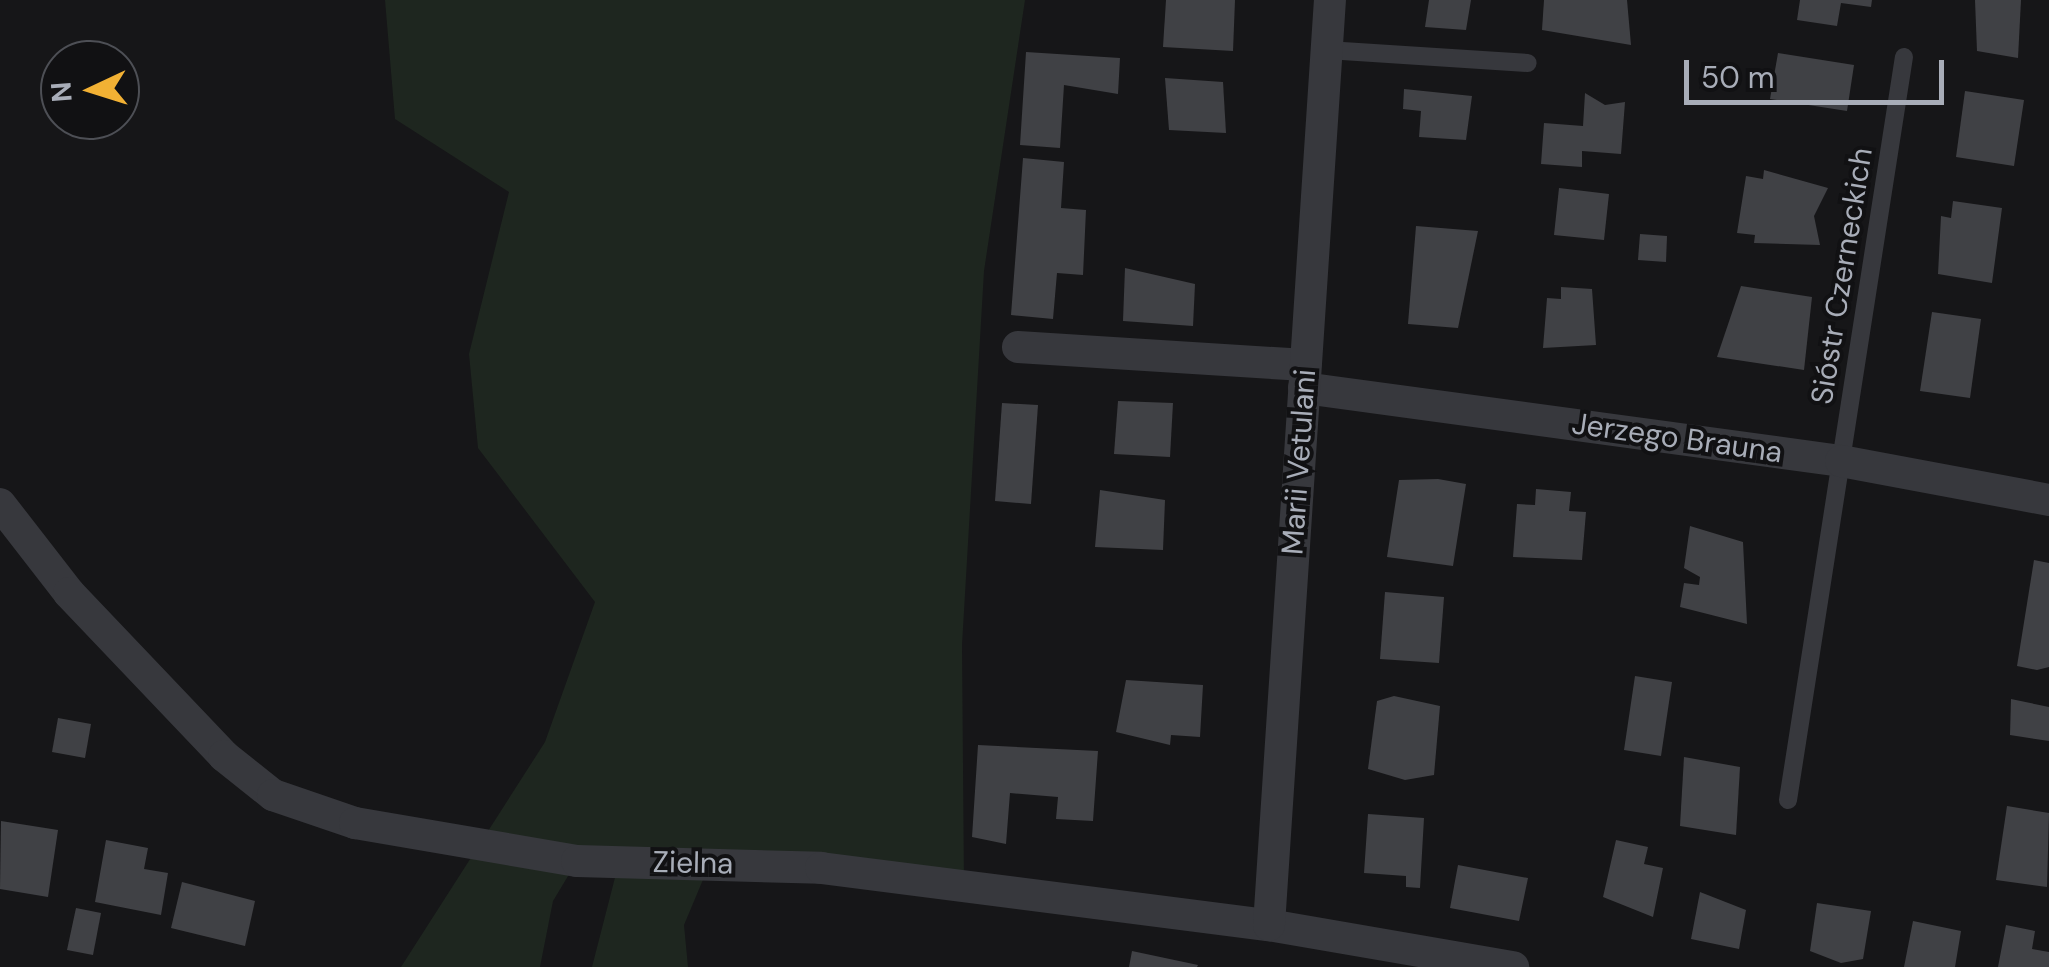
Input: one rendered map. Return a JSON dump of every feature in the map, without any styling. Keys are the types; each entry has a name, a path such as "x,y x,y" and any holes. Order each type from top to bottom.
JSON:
{"street":[{"name":"Marii Vetulani","path":"1269,925 1330,0"},
{"name":"Jerzego Brauna","path":"1018,346 1304,376 1842,461 2049,500"},
{"name":"Zielna","path":"0,504 69,593 224,756 273,795 355,824 577,861 810,866 1269,925 1513,967"}],"lane":[{"path":"1327,50 1528,63"},
{"name":"Sióstr Czerneckich","path":"1788,800 1904,57"}],"shaded area":[{"path":"385,0 1025,0 984,271 962,645 964,885 710,863 684,925 688,967 592,967 619,862 577,861 553,901 540,967 401,967 545,742 595,602 478,448 469,354 509,192 395,119"}],"building":[{"path":"1166,0 1235,0 1233,51 1163,47"},
{"path":"1429,0 1471,0 1466,30 1425,27"},
{"path":"1544,0 1627,0 1631,45 1542,30"},
{"path":"1800,0 1872,0 1871,7 1841,3 1837,26 1797,20"},
{"path":"1975,0 2021,0 2018,58 1977,51"},
{"path":"1026,52 1120,58 1118,94 1064,85 1060,148 1020,145"},
{"path":"1778,53 1854,65 1847,111 1770,99"},
{"path":"1165,78 1223,82 1226,133 1169,130"},
{"path":"1404,89 1472,96 1466,140 1419,137 1421,111 1403,109"},
{"path":"1965,91 2024,100 2014,166 1956,157"},
{"path":"1585,93 1605,105 1625,102 1621,154 1582,151 1582,167 1541,164 1544,123 1583,126"},
{"path":"1023,158 1064,162 1061,208 1086,210 1083,275 1057,273 1053,319 1011,315"},
{"path":"1764,170 1828,188 1814,216 1820,245 1754,243 1755,235 1737,233 1746,176 1763,179"},
{"path":"1559,188 1609,194 1604,240 1554,235"},
{"path":"1953,201 2002,208 1992,283 1938,274 1941,216 1951,218"},
{"path":"1416,226 1478,231 1458,328 1408,324"},
{"path":"1640,234 1667,236 1666,262 1638,260"},
{"path":"1125,268 1195,284 1193,326 1123,321"},
{"path":"1741,286 1812,297 1804,370 1717,357"},
{"path":"1561,287 1592,289 1596,345 1543,348 1547,298 1561,299"},
{"path":"1932,312 1981,319 1970,398 1920,391"},
{"path":"1118,401 1173,403 1170,457 1114,454"},
{"path":"1002,403 1038,405 1031,504 995,501"},
{"path":"1438,479 1466,484 1453,566 1387,557 1399,480"},
{"path":"1536,489 1571,492 1569,511 1586,512 1582,560 1513,557 1517,504 1535,505"},
{"path":"1100,490 1165,500 1163,550 1095,547"},
{"path":"1690,526 1743,542 1747,624 1680,607 1684,583 1699,585 1700,577 1684,568"},
{"path":"2034,560 2049,563 2049,667 2037,670 2017,666"},
{"path":"1385,592 1444,597 1439,663 1380,659"},
{"path":"1635,676 1672,682 1661,756 1624,750"},
{"path":"1126,680 1203,685 1200,737 1171,735 1170,745 1116,732"},
{"path":"1394,696 1440,706 1434,775 1405,780 1368,769 1377,701"},
{"path":"2011,699 2049,707 2049,741 2010,735"},
{"path":"58,718 91,724 85,758 52,752"},
{"path":"978,745 1098,751 1093,821 1056,819 1058,797 1010,793 1006,844 972,837"},
{"path":"1684,757 1740,767 1736,835 1680,826"},
{"path":"2007,806 2049,813 2047,887 1996,880"},
{"path":"1368,814 1424,818 1420,888 1406,887 1406,876 1364,873"},
{"path":"1,821 58,830 48,897 0,889"},
{"path":"106,840 148,848 144,869 168,873 161,915 95,902"},
{"path":"1616,840 1648,847 1644,864 1663,868 1653,917 1603,897"},
{"path":"1458,865 1528,878 1519,921 1450,908"},
{"path":"182,882 255,901 245,946 171,928"},
{"path":"1700,892 1746,910 1739,949 1691,939"},
{"path":"1817,903 1871,911 1863,959 1841,963 1810,951"},
{"path":"76,908 101,913 93,955 67,950"},
{"path":"1913,921 1961,931 1955,967 1904,967"},
{"path":"2006,925 2035,931 2032,949 2049,952 2049,967 1998,967"},
{"path":"1132,951 1198,965 1129,967"}]}
